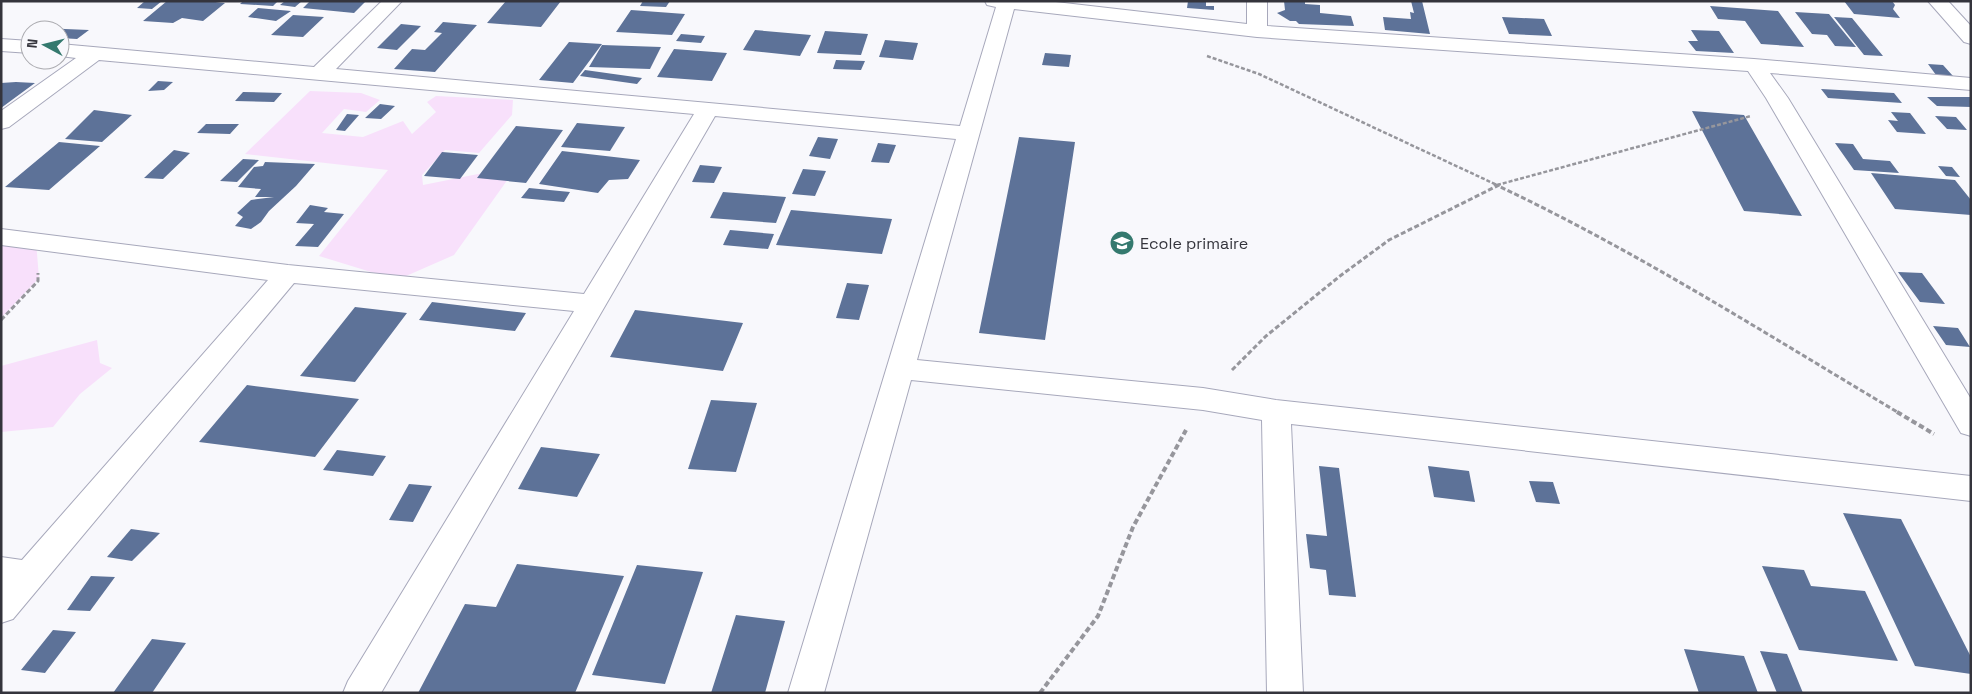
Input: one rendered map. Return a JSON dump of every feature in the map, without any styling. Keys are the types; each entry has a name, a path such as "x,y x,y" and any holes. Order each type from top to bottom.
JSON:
{"street":[{"path":"319,74 393,1"},
{"path":"1257,1 1257,31"},
{"path":"1937,1 1971,38"},
{"path":"806,693 968,133 1003,2 1257,31 1754,65 1971,84"},
{"path":"1,45 20,46"},
{"path":"70,51 968,133"},
{"path":"1,122 95,53"},
{"path":"1754,65 1777,98 1971,425"},
{"path":"361,693 708,109"},
{"path":"1,237 288,274 592,304"},
{"path":"1,608 15,573 288,274"},
{"path":"899,369 1203,400 1276,411 1971,489"},
{"path":"1276,411 1285,693"}],"path":[{"path":"1203,54 1259,74 1552,211 1653,266 1936,434"},
{"path":"1040,693 1098,616 1134,527 1203,400 1266,336 1340,276 1389,240 1497,185 1750,117 1777,98"},
{"path":"1,320 38,281 36,241"}],"shaded area":[{"path":"310,91 361,93 380,100 366,112 344,109 322,133 363,137 403,121 412,134 436,112 427,102 436,96 513,100 512,115 479,153 445,150 422,175 423,185 483,173 535,141 454,255 397,280 319,256 388,170 245,154"},
{"path":"1,238 36,241 39,278 1,318"},
{"path":"97,340 100,363 112,368 80,394 53,427 1,432 1,366"}],"building":[{"path":"145,1 162,1 152,9 137,8"},
{"path":"167,1 225,3 203,21 182,18 173,23 143,21"},
{"path":"243,1 278,1 273,6 240,4"},
{"path":"285,1 302,1 295,7 280,5"},
{"path":"310,1 366,1 354,13 303,8"},
{"path":"506,1 561,1 541,27 487,23"},
{"path":"643,1 670,1 666,7 640,6"},
{"path":"1188,1 1206,1 1206,6 1214,6 1214,10 1187,8"},
{"path":"1284,1 1305,1 1305,4 1320,5 1320,13 1351,16 1354,26 1299,24 1296,21 1290,21 1277,13 1285,10"},
{"path":"1411,1 1422,1 1430,34 1385,30 1383,17 1411,19 1410,12 1414,13"},
{"path":"1844,1 1892,1 1895,5 1893,9 1900,18 1854,14"},
{"path":"1710,6 1778,11 1804,47 1761,44 1745,21 1718,19"},
{"path":"258,8 291,11 276,21 248,17"},
{"path":"631,10 685,14 672,35 616,32"},
{"path":"1795,12 1829,14 1856,47 1835,46 1827,35 1812,34"},
{"path":"293,15 324,17 303,37 271,35"},
{"path":"1502,17 1544,19 1552,36 1509,34"},
{"path":"1834,17 1852,18 1883,56 1864,55"},
{"path":"443,22 477,25 435,72 394,69 412,49 425,50 442,33 434,32"},
{"path":"401,24 421,26 397,50 377,48"},
{"path":"70,29 89,30 77,39 70,39"},
{"path":"755,30 811,35 800,56 743,50"},
{"path":"1691,30 1719,31 1734,53 1696,51 1688,41 1698,41"},
{"path":"825,31 868,34 861,55 817,53"},
{"path":"681,34 705,36 701,43 676,41"},
{"path":"885,40 918,43 913,60 879,57"},
{"path":"569,42 602,44 573,83 539,80"},
{"path":"602,45 661,47 650,69 589,67"},
{"path":"674,49 727,53 712,81 657,77"},
{"path":"1045,53 1071,55 1069,67 1042,65"},
{"path":"836,60 865,61 861,70 833,69"},
{"path":"1928,64 1943,65 1953,76 1936,75"},
{"path":"585,70 642,78 637,84 580,76"},
{"path":"158,81 173,82 164,90 148,91"},
{"path":"16,82 35,83 1,108 1,83"},
{"path":"1821,89 1894,93 1902,103 1828,98"},
{"path":"243,92 282,93 274,102 235,101"},
{"path":"1927,97 1971,97 1971,107 1937,106"},
{"path":"380,104 395,106 381,119 365,118"},
{"path":"94,110 132,115 102,142 65,139"},
{"path":"1692,111 1744,115 1802,216 1744,211"},
{"path":"1891,112 1910,113 1926,134 1897,132 1888,120 1898,121"},
{"path":"347,114 359,115 345,131 336,130"},
{"path":"1935,116 1956,117 1967,130 1947,129"},
{"path":"577,123 625,127 610,151 561,147"},
{"path":"206,124 239,124 230,134 197,133"},
{"path":"516,126 563,130 526,183 477,178"},
{"path":"818,137 838,139 830,159 809,156"},
{"path":"1019,137 1075,142 1045,340 979,333"},
{"path":"59,142 100,146 49,190 5,187"},
{"path":"878,143 896,145 889,163 871,162"},
{"path":"1835,143 1853,144 1863,159 1890,161 1899,173 1854,170"},
{"path":"174,150 190,153 163,179 144,178"},
{"path":"562,151 640,160 628,179 609,180 598,193 539,184"},
{"path":"442,152 478,155 460,179 424,176"},
{"path":"243,159 259,160 237,182 220,181"},
{"path":"265,162 315,164 296,186 269,211 261,222 251,229 235,226 243,217 237,213 251,200 274,197 255,197 261,189 238,187 254,167 263,166"},
{"path":"700,165 722,167 714,183 692,182"},
{"path":"1938,166 1952,167 1960,177 1946,176"},
{"path":"803,169 826,171 815,196 792,194"},
{"path":"1871,173 1955,180 1971,200 1971,215 1895,209"},
{"path":"529,188 570,192 564,202 521,198"},
{"path":"723,192 786,197 776,223 710,218"},
{"path":"310,205 328,208 324,212 344,214 318,247 295,246 314,224 296,223"},
{"path":"791,210 892,219 882,254 776,245"},
{"path":"730,230 774,234 768,249 723,245"},
{"path":"1898,272 1922,273 1945,304 1920,302"},
{"path":"847,283 869,285 859,320 836,318"},
{"path":"432,302 526,313 515,331 419,320"},
{"path":"355,307 407,313 355,382 300,376"},
{"path":"635,310 743,323 723,371 610,357"},
{"path":"1933,326 1958,328 1970,347 1946,345"},
{"path":"247,385 359,399 315,457 199,442"},
{"path":"711,400 757,403 736,472 688,469"},
{"path":"541,447 600,454 577,497 518,489"},
{"path":"337,450 386,456 373,476 323,470"},
{"path":"1319,466 1339,468 1356,597 1329,595 1326,570 1310,568 1306,534 1327,536"},
{"path":"1428,466 1469,471 1475,502 1434,497"},
{"path":"1529,481 1553,482 1560,504 1536,502"},
{"path":"409,484 432,486 413,522 389,520"},
{"path":"1843,513 1901,519 1971,657 1971,674 1915,666"},
{"path":"131,529 160,533 132,561 107,557"},
{"path":"517,564 624,576 575,693 418,693 465,604 496,607"},
{"path":"637,565 703,572 665,684 592,675"},
{"path":"1762,566 1804,570 1811,586 1865,591 1898,661 1799,650"},
{"path":"91,576 115,577 90,611 67,610"},
{"path":"736,615 785,621 765,693 711,693"},
{"path":"53,630 76,632 45,673 21,670"},
{"path":"152,639 186,643 152,693 113,693"},
{"path":"1684,649 1744,656 1758,693 1699,693"},
{"path":"1760,651 1787,654 1803,693 1777,693"}],"place":[{"name":"Ecole primaire","path":"1122,243"}]}
